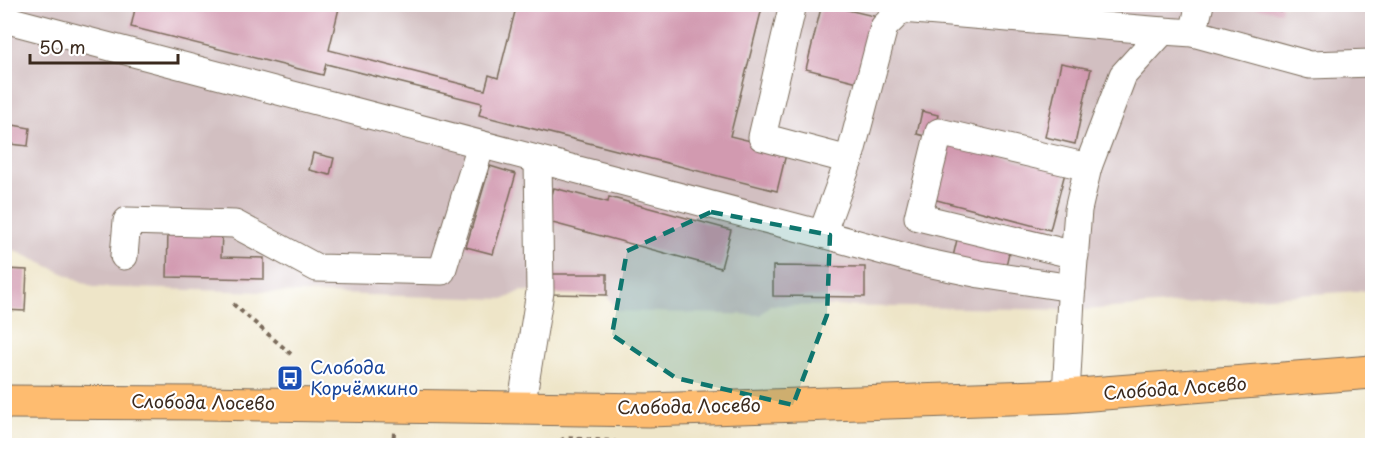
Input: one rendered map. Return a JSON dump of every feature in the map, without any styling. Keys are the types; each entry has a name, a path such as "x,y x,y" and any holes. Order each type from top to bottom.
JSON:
{"main road":[{"name":"Слобода Лосево","path":"4,402 648,410 1066,396 1372,372"}],"lane":[{"path":"793,4 762,137 849,160"},
{"path":"1193,33 1200,4"},
{"path":"822,234 849,160 884,27 893,7 1193,33 1310,65 1372,63"},
{"path":"4,19 923,262 969,272 1072,288"},
{"path":"1066,396 1078,210 1088,167 1123,75 1163,31"},
{"path":"1075,255 918,217 939,132 1088,167"},
{"path":"124,256 127,220 235,224 317,268 442,272 481,145"},
{"path":"521,408 540,292 538,160"}],"path":[{"path":"233,304 291,354"},
{"path":"553,446 565,438 613,441 628,446"}],"highlighted area":[{"path":"711,212 830,235 827,315 793,405 676,378 612,335 627,251"}],"shaded area":[{"path":"5,5 1372,5 1372,290 1083,310 770,305 760,315 617,311 607,295 521,291 505,299 93,287 5,246"}],"building":[{"path":"136,4 340,4 329,50 485,90 489,75 498,78 517,4 763,4 730,136 787,150 777,191 479,115 482,103 326,64 323,75 131,27"},
{"path":"822,4 878,17 862,83 806,69"},
{"path":"1234,4 1282,4 1281,12"},
{"path":"1061,63 1091,69 1075,144 1045,137"},
{"path":"922,111 938,115 933,138 917,134"},
{"path":"13,125 30,128 28,146 10,144"},
{"path":"944,141 1065,173 1050,230 929,198"},
{"path":"313,153 334,158 330,175 309,170"},
{"path":"490,166 516,174 493,254 466,247"},
{"path":"554,188 608,202 609,197 731,230 721,268 545,221"},
{"path":"168,230 222,231 221,257 264,258 264,279 167,277"},
{"path":"959,231 1011,244 1004,274 952,261"},
{"path":"773,266 865,267 865,297 773,296"},
{"path":"4,269 27,270 25,311 4,310"},
{"path":"550,274 607,274 607,295 550,294"}],"place":[{"name":"Слобода Корчёмкино","path":"290,378"}]}
